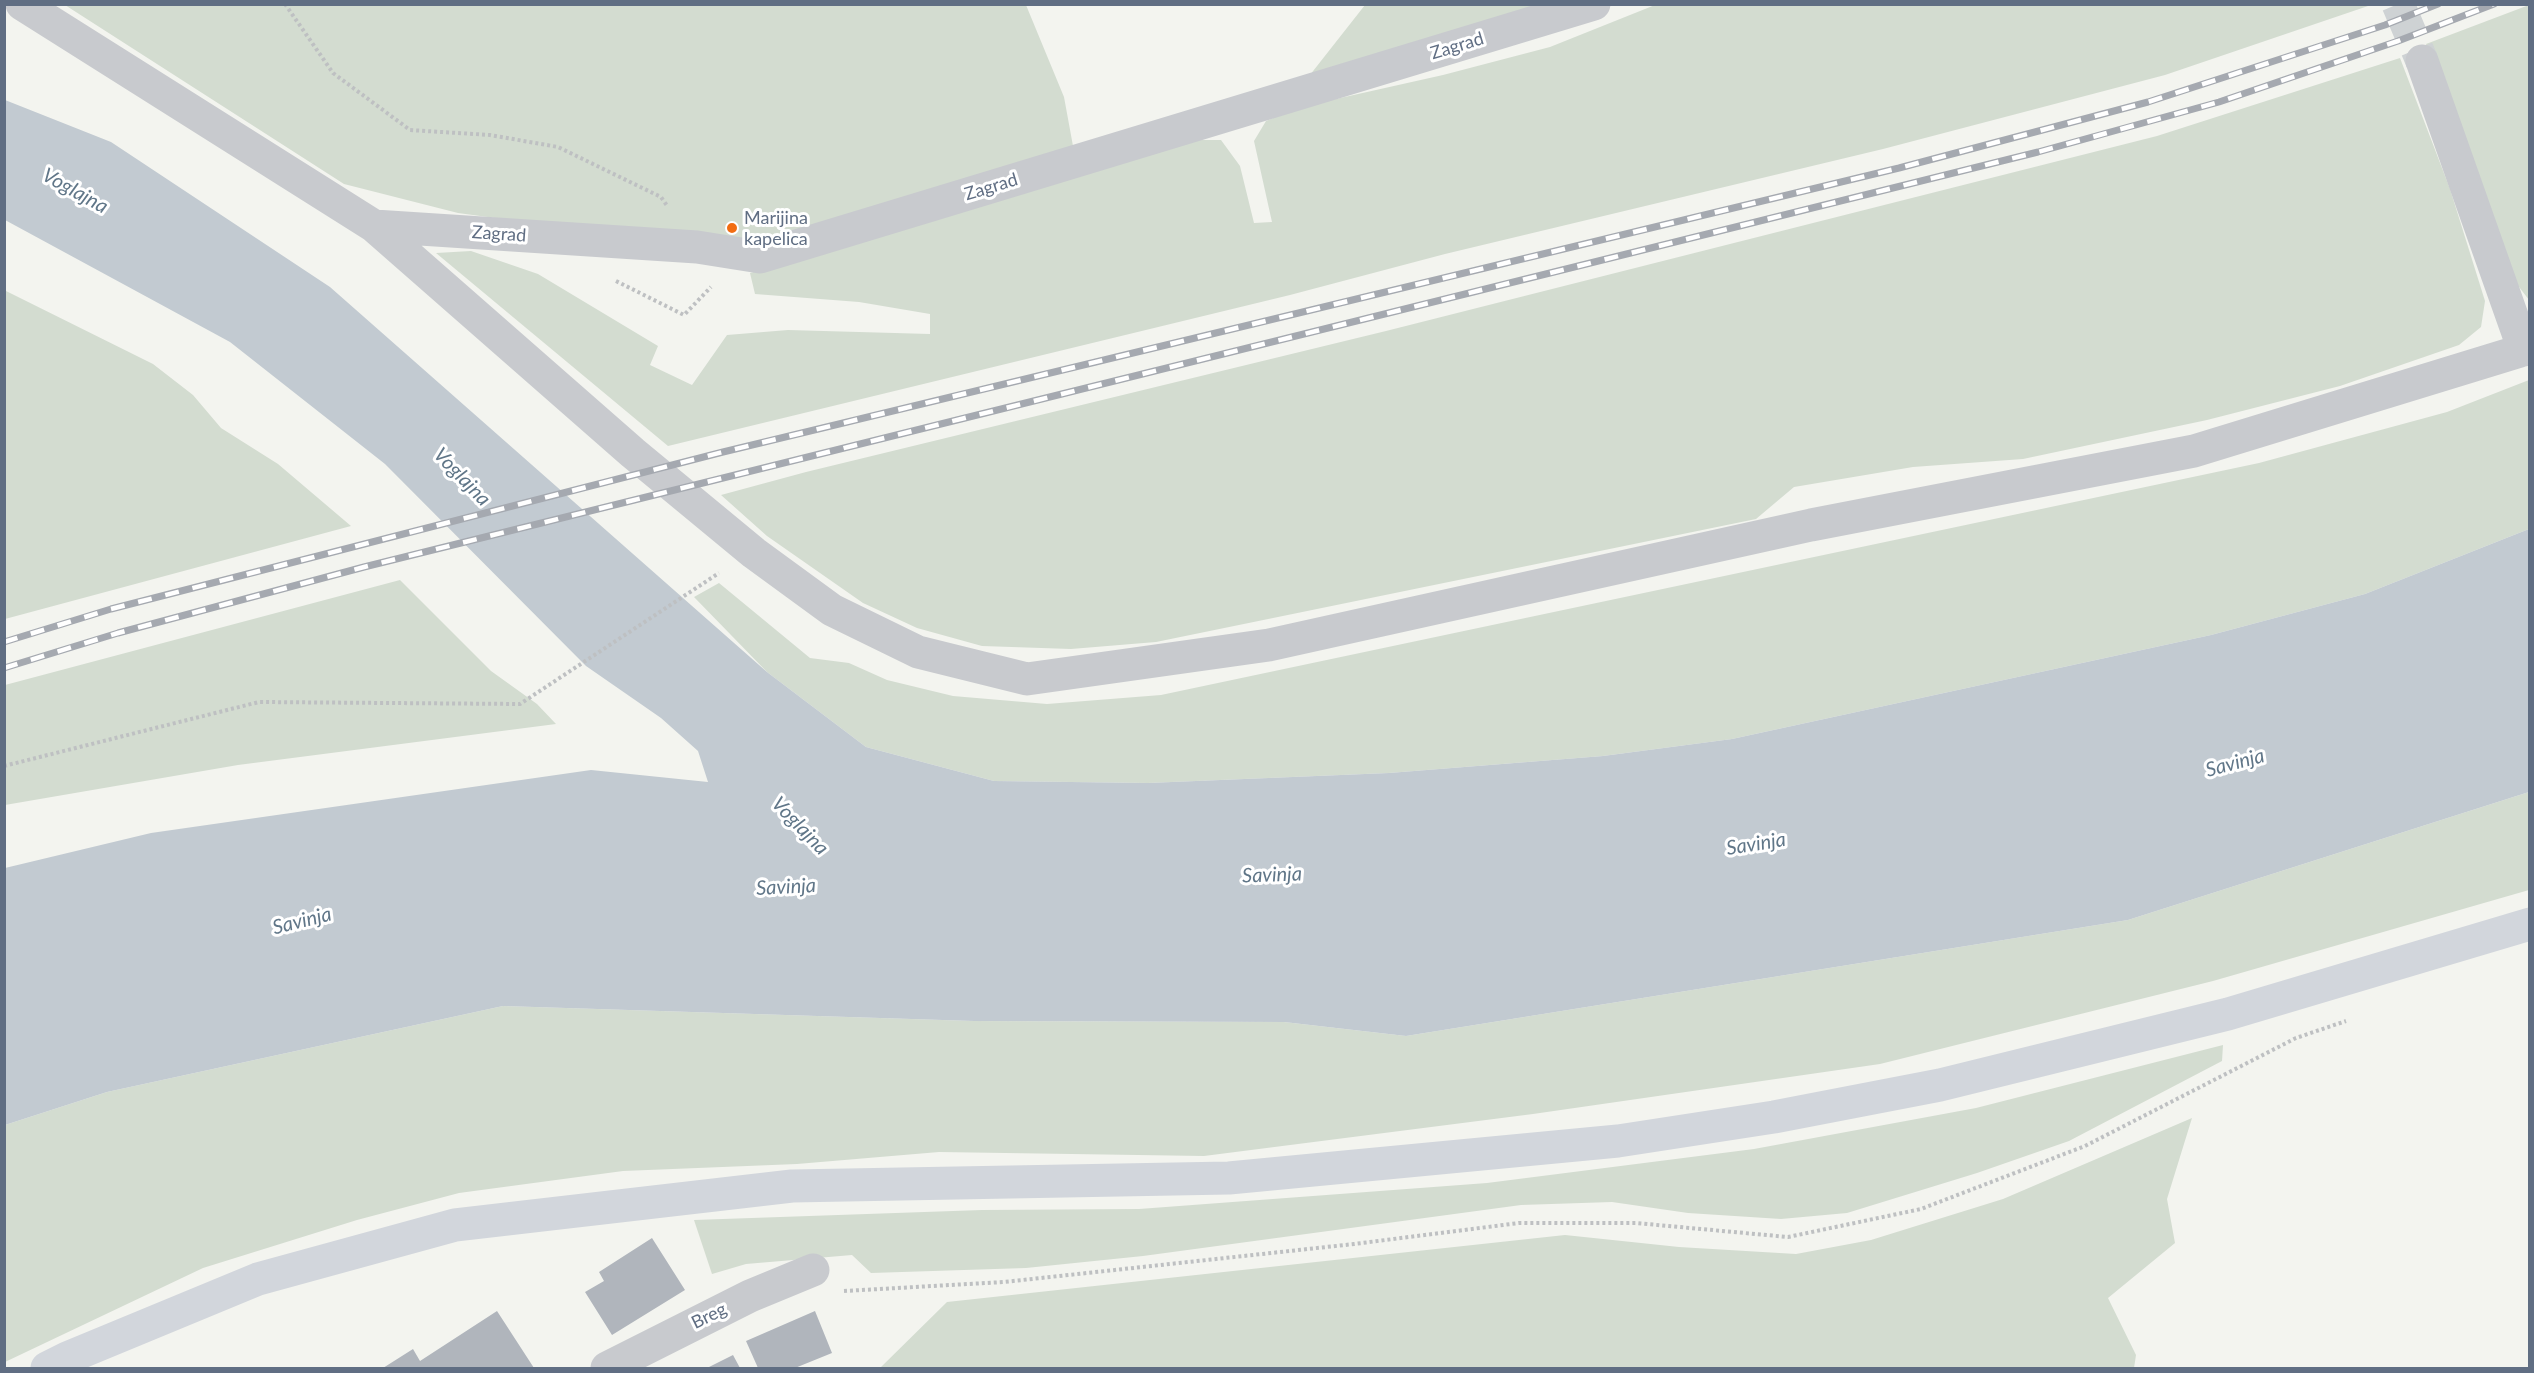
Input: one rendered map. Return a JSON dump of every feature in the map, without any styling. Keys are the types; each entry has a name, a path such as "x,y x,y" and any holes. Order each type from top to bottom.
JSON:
{"main road":[{"path":"63,1365 258,1279 455,1225 792,1186 1229,1178 1618,1141 1774,1117 1940,1085 2228,1014 2529,924"}],"street":[{"path":"22,4 374,226 633,453 753,553 832,610 918,652 1027,679 1269,645 1810,525 2194,451 2527,349 2422,61"},
{"name":"Zagrad","path":"374,226 697,247 760,257 1594,4"},
{"name":"Breg","path":"607,1368 750,1296 813,1270"}],"path":[{"path":"285,4 333,73 410,130 490,135 558,147 661,197 697,247 714,283 684,315 614,280"},
{"path":"4,766 259,702 520,704 721,572"},
{"path":"842,1291 1004,1282 1354,1244 1519,1223 1636,1223 1788,1237 1921,1209 2085,1146 2296,1038 2351,1019"}],"shaded area":[{"path":"65,5 1026,5 1064,97 1073,146 807,229 743,241 599,232 458,213 344,184"},
{"path":"1365,5 1575,5 1306,80"},
{"path":"1655,5 2371,5 2165,75 1883,149 1445,254 1290,295 668,446 436,253 471,251 538,274 658,346 650,365 692,385 727,335 788,330 930,334 930,314 859,302 755,294 750,273 901,230 1184,140 1221,140 1240,166 1254,223 1272,222 1254,141 1266,121 1300,107 1443,75 1550,47"},
{"path":"2529,5 2529,300 2510,275 2426,44"},
{"path":"2400,58 2450,189 2485,301 2481,327 2459,345 2340,386 2207,420 2023,459 1913,467 1794,487 1756,519 1156,642 1071,649 982,646 917,628 863,603 767,536 721,495 806,472 1386,331 2157,136"},
{"path":"4,290 153,364 193,395 221,428 278,464 351,526 5,619"},
{"path":"2529,380 2529,529 2365,594 2211,635 1732,739 1603,756 1389,773 1148,783 994,781 866,747 767,672 694,597 719,583 810,658 849,663 887,680 953,696 1047,704 1161,695 2259,463 2447,412"},
{"path":"400,580 491,671 537,704 556,724 238,765 5,805 5,685"},
{"path":"2529,792 2529,890 2213,981 1880,1064 1533,1114 1204,1156 939,1152 797,1164 623,1171 459,1193 357,1220 203,1268 5,1362 5,1125 107,1092 503,1006 974,1021 1284,1022 1406,1036 2128,920"},
{"path":"2223,1045 2222,1061 2069,1141 1977,1173 1847,1213 1781,1219 1688,1213 1612,1202 1521,1205 1143,1256 1026,1268 871,1273 852,1255 746,1264 712,1274 694,1220 982,1210 1139,1209 1487,1183 1754,1149 1976,1108"},
{"path":"2192,1118 2167,1199 2175,1243 2108,1298 2136,1355 2134,1368 880,1368 947,1302 1565,1235 1679,1247 1796,1254 1871,1240 2003,1199"}],"water":[{"path":"5,100 111,142 330,287 767,672 866,747 994,781 1148,783 1389,773 1603,756 1732,739 2211,635 2365,594 2529,529 2529,792 2128,920 1406,1036 1284,1022 974,1021 503,1006 107,1092 5,1125 5,868 151,833 591,770 708,782 698,751 661,718 586,666 385,464 230,342 5,220"}],"building":[{"path":"728,223 737,224 735,233 727,232"},
{"path":"652,1238 685,1290 612,1335 585,1292 604,1281 599,1272"},
{"path":"497,1311 534,1368 383,1368 413,1349 420,1361"},
{"path":"815,1311 832,1353 795,1368 758,1368 746,1341"},
{"path":"733,1355 740,1368 707,1368"}],"tunnel":[{"path":"2398,4 2422,61"}],"railway":[{"path":"4,642 111,609 723,452 1899,168 2148,102 2385,25 2438,4"},
{"path":"4,668 118,633 364,567 2038,152 2219,102 2398,41 2494,4"}],"place":[{"name":"Marijina kapelica","path":"732,228"}],"water label":[{"name":"Voglajna","path":"75,191"},
{"name":"Voglajna","path":"462,477"},
{"name":"Savinja","path":"2235,763"},
{"name":"Voglajna","path":"800,826"},
{"name":"Savinja","path":"1756,844"},
{"name":"Savinja","path":"1272,875"},
{"name":"Savinja","path":"786,887"},
{"name":"Savinja","path":"302,921"}]}
